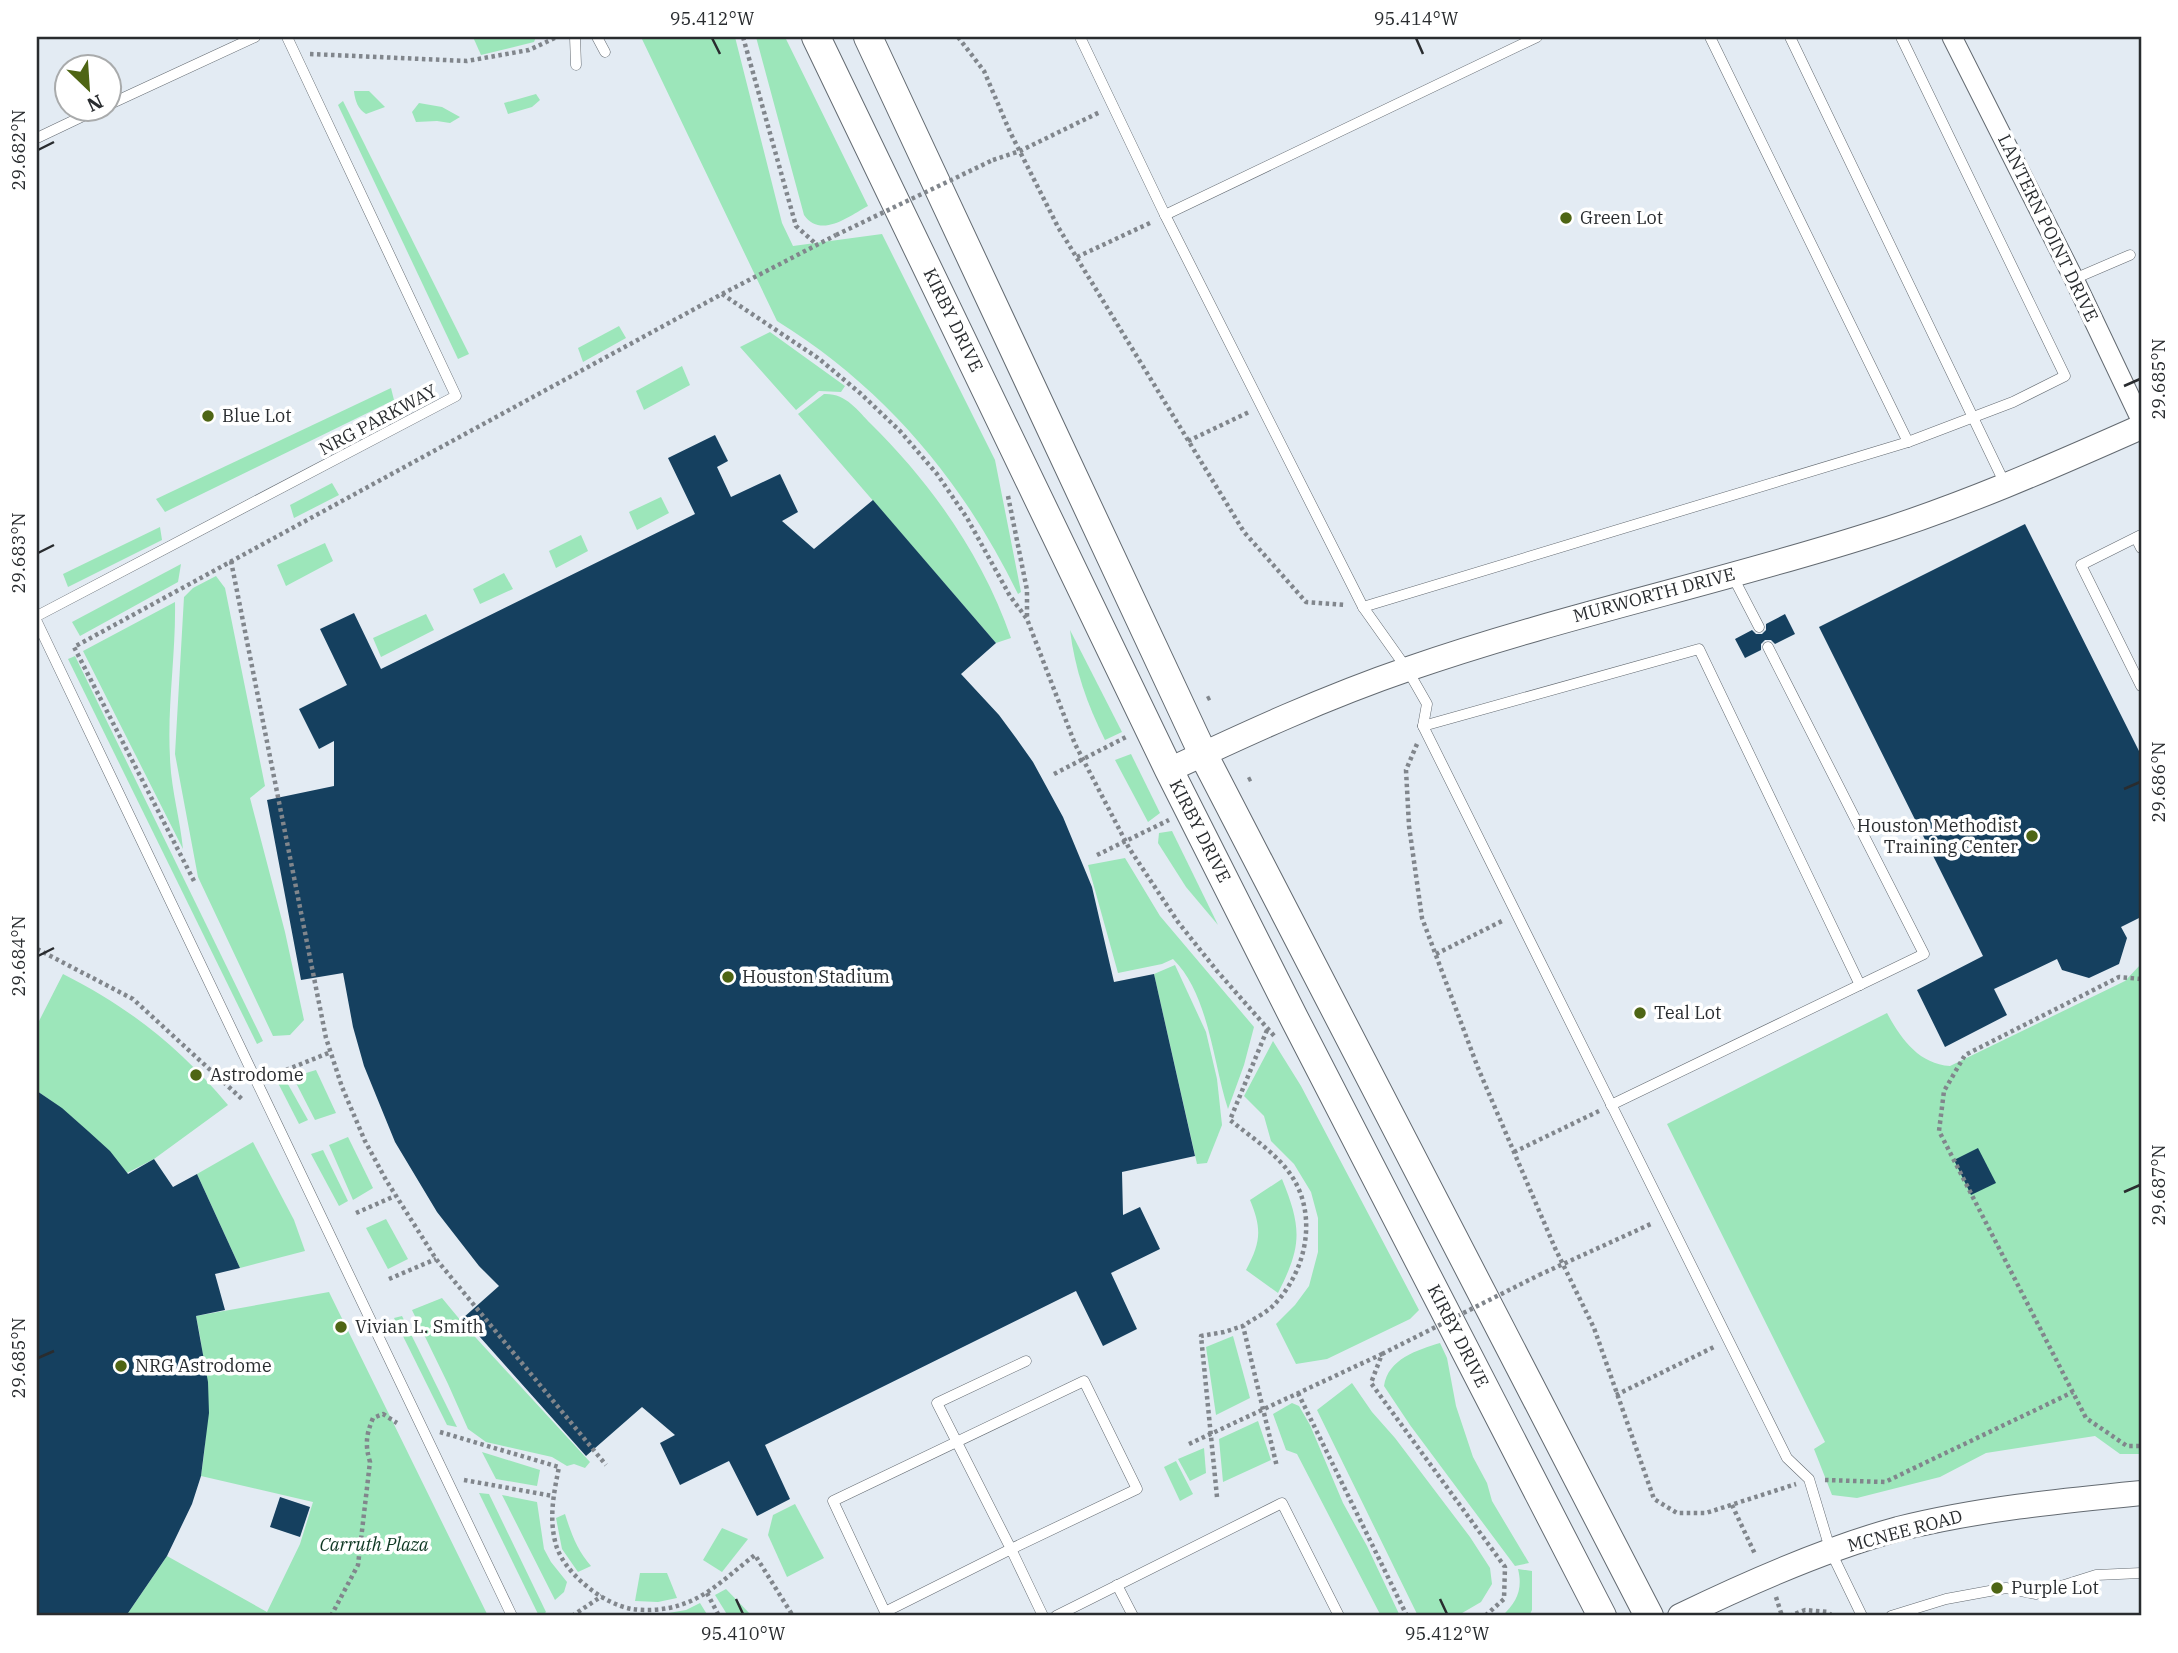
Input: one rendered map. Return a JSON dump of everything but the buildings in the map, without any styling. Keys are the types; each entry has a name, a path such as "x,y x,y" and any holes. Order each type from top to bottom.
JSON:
{"main road":[{"name":"KIRBY DRIVE","path":"816,37 1169,770 1602,1616"},
{"path":"868,37 1203,754 1649,1616"},
{"path":"978,370 1016,353"},
{"path":"1394,1212 1431,1194"}],"street":[{"name":"LANTERN POINT DRIVE","path":"1952,37 2074,279 2141,420"},
{"name":"MURWORTH DRIVE","path":"1169,770 1328,698 1406,669 1584,614 1867,536 2005,485 2141,427"},
{"name":"MCNEE ROAD","path":"1680,1616 1831,1552 1897,1530 1961,1515 2141,1493"}],"lane":[{"path":"122,99 255,37"},
{"name":"NRG PARKWAY","path":"37,616 456,396 287,37"},
{"path":"575,37 576,65"},
{"path":"597,37 605,52"},
{"path":"1080,37 1165,215 1363,607 1427,704 1423,726 1787,1458 1809,1479 1831,1552 1862,1616"},
{"path":"1165,215 1537,37"},
{"path":"1710,37 1908,442"},
{"path":"1790,37 2005,485"},
{"path":"1363,607 1908,442 2013,402 2065,376 1901,37"},
{"path":"37,138 71,122"},
{"path":"2074,279 2130,255"},
{"path":"2141,548 2139,536 2081,565 2141,685"},
{"path":"1731,574 1759,627"},
{"path":"37,622 512,1616"},
{"path":"1611,1105 1924,954 1769,647"},
{"path":"1423,726 1699,649 1860,985"},
{"path":"1026,1360 937,1403 1043,1616"},
{"path":"1084,1381 1137,1489 1011,1549 885,1612 832,1501 1084,1381"},
{"path":"1056,1616 1282,1503 1339,1616"},
{"path":"1891,1616 1946,1599 2006,1588 2036,1594 2096,1575 2141,1573"},
{"path":"1117,1585 1133,1616"}],"path":[{"path":"308,54 467,61 529,50 557,37"},
{"path":"743,37 796,226 816,244"},
{"path":"958,37 984,71 1058,227 1244,533 1306,602 1363,607"},
{"path":"194,881 74,646 816,244 1113,106"},
{"path":"1077,257 1165,215"},
{"path":"722,294 818,358 860,393 900,431 937,474 1010,596 1027,619 1083,760 1126,842 1178,922 1266,1030 1286,1046"},
{"path":"1188,441 1261,406"},
{"path":"1007,494 1027,590 1027,619"},
{"path":"232,561 326,1038 342,1087 365,1141 436,1259 606,1465"},
{"path":"1423,726 1406,770 1409,826 1423,918 1478,1068 1563,1264 1594,1328 1654,1499 1677,1513 1706,1513 1809,1479 1885,1482 2073,1392"},
{"path":"1054,774 1135,732"},
{"path":"1097,855 1175,816"},
{"path":"1436,954 1517,914"},
{"path":"37,949 133,999 243,1100"},
{"path":"2141,979 2119,977 1965,1055 1944,1091 1939,1131 2086,1419 2127,1446 2141,1446"},
{"path":"1217,1497 1201,1336 1243,1326 1273,1306 1289,1285 1301,1260 1308,1227 1304,1203 1291,1176 1276,1158 1230,1120 1266,1030"},
{"path":"286,1070 331,1052"},
{"path":"1514,1152 1611,1105"},
{"path":"356,1213 396,1196"},
{"path":"1189,1444 1381,1354 1539,1275 1667,1217"},
{"path":"389,1279 436,1259"},
{"path":"1243,1326 1277,1467"},
{"path":"1616,1395 1728,1340"},
{"path":"1381,1354 1371,1383 1505,1567 1504,1599 1485,1616"},
{"path":"1298,1394 1407,1616"},
{"path":"331,1616 358,1565 370,1462 366,1449 366,1433 373,1418 383,1414 397,1423"},
{"path":"419,1423 439,1432 559,1467 552,1514 555,1542 561,1559 575,1577 602,1596 631,1609 679,1606 707,1593 755,1555 793,1616"},
{"path":"445,1476 553,1496"},
{"path":"1732,1505 1755,1553"},
{"path":"707,1593 719,1616"},
{"path":"572,1616 602,1596"},
{"path":"1776,1597 1782,1616"},
{"path":"1789,1616 1805,1610 1828,1612 1832,1616"}],"green space":[{"path":"473,37 536,37 534,42 481,55"},
{"path":"641,37 735,37 782,223 793,246 882,234 995,460 1021,592 1018,594 972,513 917,440 852,376 777,321"},
{"path":"756,37 785,37 868,206 844,220 819,225 804,215"},
{"path":"354,91 369,91 385,107 366,114 357,104"},
{"path":"536,94 540,100 532,107 508,114 504,103"},
{"path":"343,101 469,354 458,359 338,105"},
{"path":"419,103 442,107 460,117 450,123 416,122 412,112"},
{"path":"619,326 626,338 583,362 578,348"},
{"path":"770,332 845,386 841,392 819,391 796,410 740,347"},
{"path":"682,366 690,385 644,410 636,391"},
{"path":"391,388 394,400 165,512 156,499"},
{"path":"824,394 839,396 856,408 915,471 935,497 986,579 1011,638 996,643 798,414"},
{"path":"332,483 339,495 294,518 290,505"},
{"path":"661,497 669,513 637,530 629,512"},
{"path":"160,527 162,540 68,587 63,574"},
{"path":"581,535 588,551 556,568 549,551"},
{"path":"325,543 333,561 286,586 277,565"},
{"path":"181,564 178,582 80,636 72,622"},
{"path":"504,573 513,589 480,604 473,589"},
{"path":"216,576 225,588 265,786 250,798 285,932 304,1020 290,1035 273,1036 198,877 175,754 184,597 193,588"},
{"path":"175,602 170,758 183,849 83,651"},
{"path":"426,614 434,630 381,657 373,638"},
{"path":"1070,630 1122,732 1105,740 1083,686"},
{"path":"75,656 263,1041 257,1044 68,659"},
{"path":"1131,754 1160,813 1148,822 1115,760"},
{"path":"1172,831 1218,925 1186,887 1158,843 1159,833"},
{"path":"1125,858 1160,916 1254,1027 1228,1109 1202,1010 1195,991 1173,959 1162,964 1118,973 1088,865"},
{"path":"2141,964 2141,1454 2120,1454 2095,1436 1986,1453 1940,1477 1857,1498 1832,1495 1814,1449 1825,1442 1667,1124 1887,1013 1905,1041 1920,1055 1929,1061 1950,1066 2125,981"},
{"path":"1175,965 1206,1032 1217,1079 1222,1125 1207,1163 1197,1164 1154,974"},
{"path":"63,974 111,1001 153,1031 191,1065 228,1105 154,1159 127,1173 85,1129 37,1091 37,1025"},
{"path":"1273,1041 1301,1086 1419,1310 1410,1319 1327,1359 1296,1364 1276,1324 1309,1286 1318,1252 1318,1218 1311,1192 1294,1164 1271,1141 1264,1116 1244,1096"},
{"path":"316,1070 336,1113 315,1120 293,1077"},
{"path":"285,1079 308,1120 299,1124 278,1083"},
{"path":"348,1137 373,1188 353,1200 329,1145"},
{"path":"253,1142 294,1220 305,1251 240,1268 197,1174"},
{"path":"323,1150 348,1201 339,1206 311,1154"},
{"path":"1282,1179 1293,1211 1296,1237 1292,1262 1278,1293 1246,1270 1255,1251 1258,1235 1257,1219 1250,1200"},
{"path":"386,1219 408,1259 388,1269 366,1228"},
{"name":"Carruth Plaza","path":"329,1292 488,1616 126,1616 167,1556 267,1612 300,1544 313,1502 201,1476 206,1435 206,1396 196,1316"},
{"path":"442,1298 590,1462 585,1468 574,1464 567,1466 552,1457 486,1442 468,1429 412,1310"},
{"path":"402,1316 457,1427 447,1425 394,1318"},
{"path":"1233,1336 1250,1398 1216,1415 1206,1347"},
{"path":"1440,1343 1447,1358 1456,1406 1473,1457 1487,1483 1492,1501 1529,1563 1515,1566 1384,1386 1397,1362"},
{"path":"1352,1383 1470,1537 1490,1568 1492,1584 1481,1602 1457,1616 1418,1616 1317,1410"},
{"path":"1292,1403 1299,1406 1310,1425 1343,1503 1400,1616 1381,1616 1297,1454 1286,1450 1273,1414"},
{"path":"1258,1421 1271,1460 1223,1482 1219,1439"},
{"path":"1204,1448 1206,1473 1190,1481 1178,1459"},
{"path":"482,1452 540,1470 537,1486 496,1479"},
{"path":"1176,1461 1193,1494 1180,1501 1164,1467"},
{"path":"479,1493 489,1494 546,1612 542,1616 539,1616"},
{"path":"502,1495 537,1502 544,1549 567,1582 564,1592 555,1600"},
{"path":"795,1504 824,1558 787,1577 768,1535 773,1515"},
{"path":"565,1514 575,1541 591,1566 578,1572 562,1549 556,1518"},
{"path":"722,1528 748,1539 722,1572 703,1560"},
{"path":"1518,1569 1532,1571 1532,1610 1529,1616 1502,1616 1518,1595"},
{"path":"640,1573 667,1573 677,1598 658,1602 635,1601"},
{"path":"726,1589 752,1616 728,1616 715,1595"},
{"path":"700,1603 708,1616 651,1616 686,1610"}],"place":[{"name":"Green Lot","path":"1566,218"},
{"name":"Blue Lot","path":"208,416"},
{"name":"Houston Methodist Training Center","path":"2032,836"},
{"name":"Houston Stadium","path":"728,977"},
{"name":"Teal Lot","path":"1640,1013"},
{"name":"Astrodome","path":"196,1075"},
{"name":"Vivian L. Smith","path":"341,1327"},
{"name":"NRG Astrodome","path":"121,1366"},
{"name":"Purple Lot","path":"1997,1588"}]}
